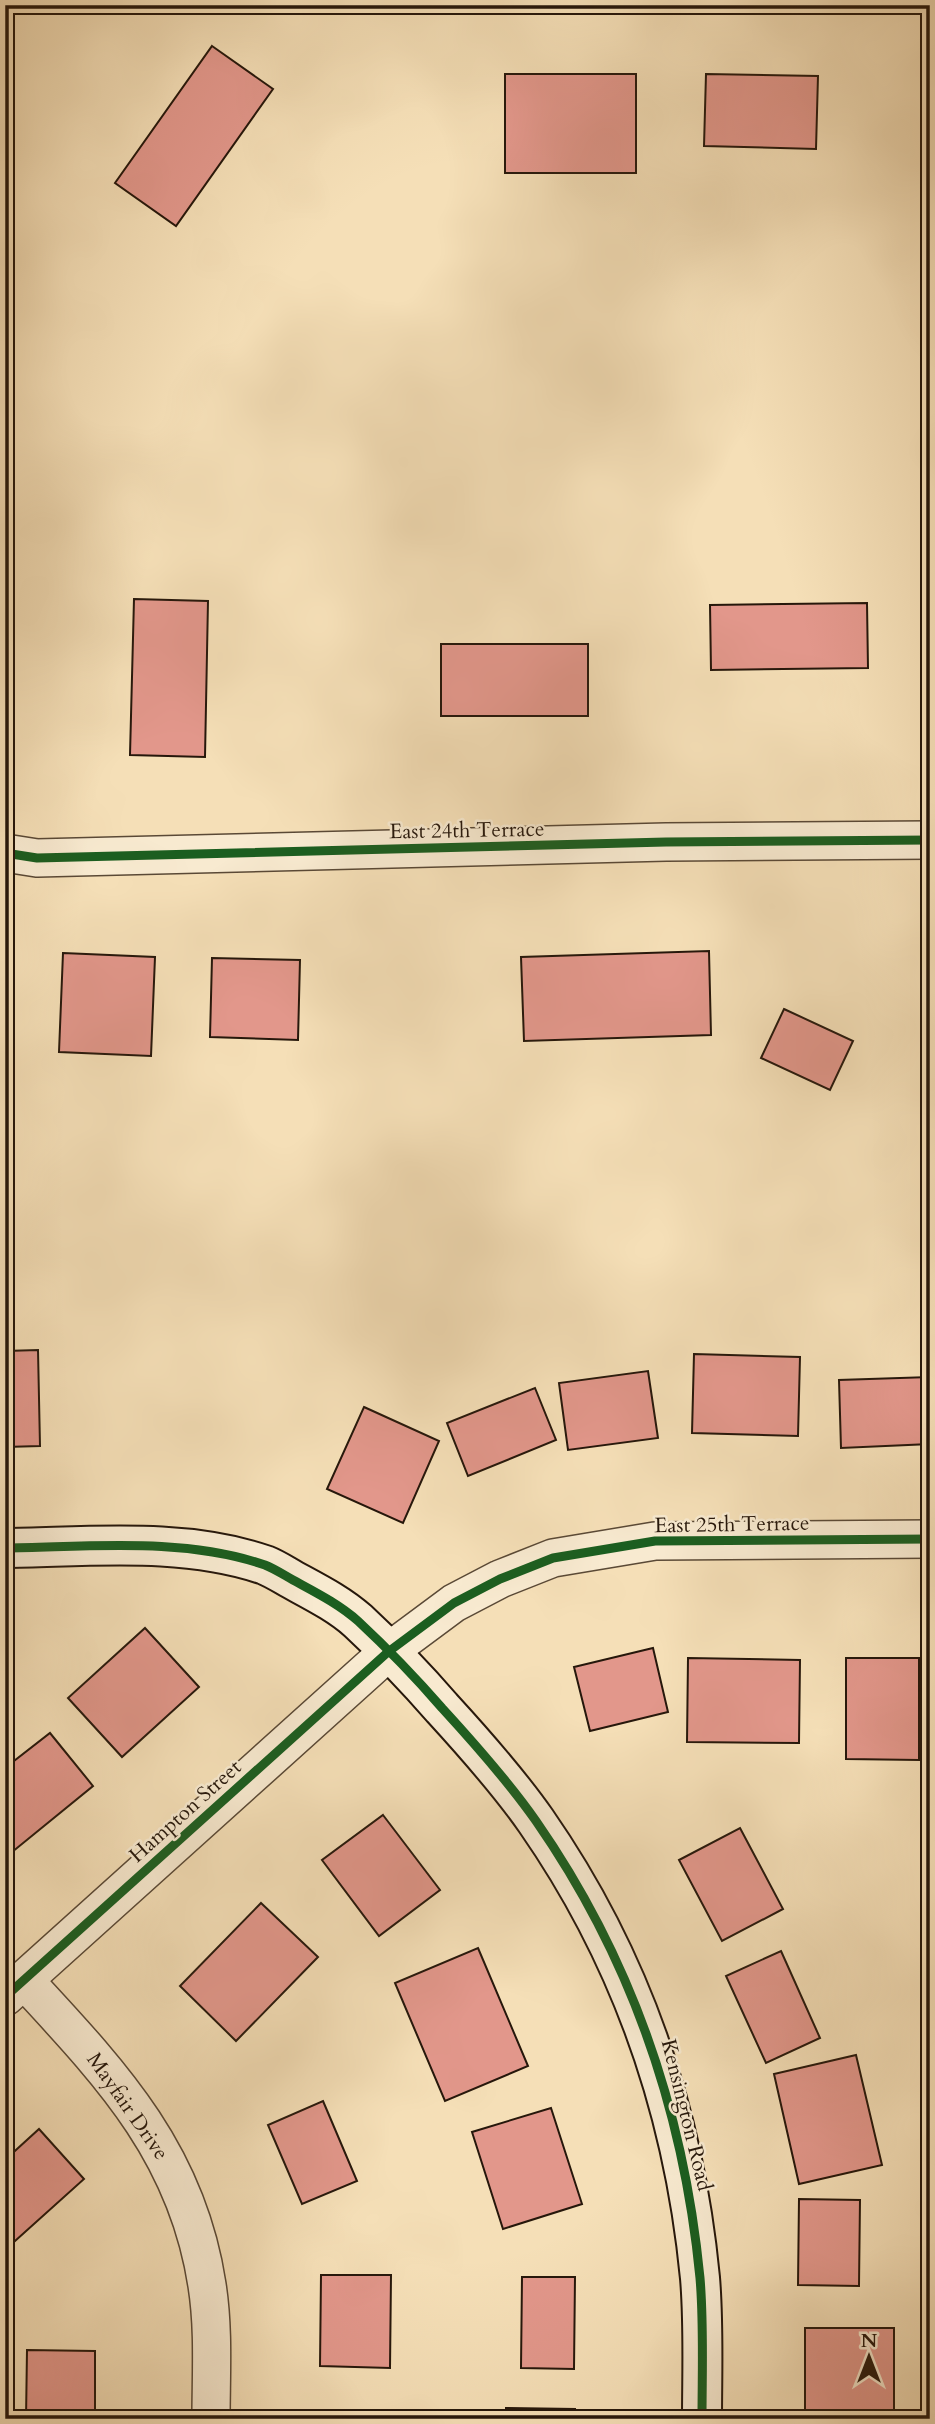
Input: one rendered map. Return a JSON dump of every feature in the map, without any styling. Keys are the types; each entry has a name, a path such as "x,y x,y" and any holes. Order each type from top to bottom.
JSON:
{"street":[{"name":"East 24th Terrace","path":"5,853 37,858 666,842 930,840"},
{"name":"East 25th Terrace","path":"388,1652 454,1603 500,1579 553,1558 655,1541 930,1539"},
{"path":"5,1548 143,1547 214,1552 268,1566 318,1593 356,1620 388,1652"},
{"name":"Hampton Street","path":"15,1988 388,1652"},
{"name":"Kensington Road","path":"388,1652 486,1757 536,1820 582,1893 618,1963 648,2033 682,2150 693,2216 701,2282 702,2419"},
{"name":"Mayfair Drive","path":"15,1988 103,2066 171,2167 195,2228 207,2287 211,2419"}],"building":[{"path":"212,46 273,89 176,226 115,183"},
{"path":"505,74 636,74 636,173 505,173"},
{"path":"706,74 818,76 816,149 704,146"},
{"path":"134,599 208,601 205,757 130,755"},
{"path":"867,603 868,668 711,670 710,605"},
{"path":"441,644 588,644 588,716 441,716"},
{"path":"709,951 711,1035 524,1041 521,957"},
{"path":"63,953 155,957 151,1056 59,1052"},
{"path":"212,958 300,960 298,1040 210,1037"},
{"path":"784,1009 853,1041 830,1090 761,1058"},
{"path":"38,1350 40,1446 5,1447 5,1351"},
{"path":"694,1354 800,1357 798,1436 692,1433"},
{"path":"648,1371 658,1438 568,1450 559,1383"},
{"path":"930,1377 930,1444 841,1448 839,1380"},
{"path":"535,1388 556,1440 468,1476 447,1423"},
{"path":"364,1407 439,1441 403,1523 327,1489"},
{"path":"145,1628 199,1687 122,1757 68,1698"},
{"path":"653,1648 668,1712 590,1731 574,1667"},
{"path":"688,1658 800,1660 799,1743 687,1742"},
{"path":"846,1658 919,1658 919,1760 846,1759"},
{"path":"50,1733 93,1786 6,1857 5,1768"},
{"path":"383,1815 440,1890 379,1936 322,1860"},
{"path":"740,1828 783,1909 722,1941 679,1860"},
{"path":"261,1903 318,1957 236,2041 180,1986"},
{"path":"478,1948 528,2066 445,2101 395,1983"},
{"path":"781,1951 820,2038 766,2063 726,1976"},
{"path":"856,2055 882,2165 799,2184 774,2074"},
{"path":"323,2101 357,2181 302,2204 268,2125"},
{"path":"551,2108 582,2204 503,2229 472,2132"},
{"path":"39,2129 84,2179 5,2250 5,2160"},
{"path":"799,2199 860,2200 859,2286 798,2285"},
{"path":"321,2275 391,2275 390,2368 320,2366"},
{"path":"522,2277 575,2277 574,2369 521,2368"},
{"path":"805,2328 894,2328 894,2419 805,2419"},
{"path":"27,2350 95,2351 95,2419 26,2419"},
{"path":"506,2408 575,2409 575,2419 506,2419"},
{"path":"322,2414 391,2414 391,2419 322,2419"}],"cycle path":[{"path":"5,853 37,858 666,842 930,840"},
{"path":"5,1997 388,1652 454,1603 500,1579 553,1558 655,1541 930,1539"},
{"path":"5,1548 169,1547 234,1556 269,1567 327,1599 358,1621 422,1686 503,1777 570,1873 600,1927 626,1982 666,2097 681,2156 700,2278 702,2419"}]}
